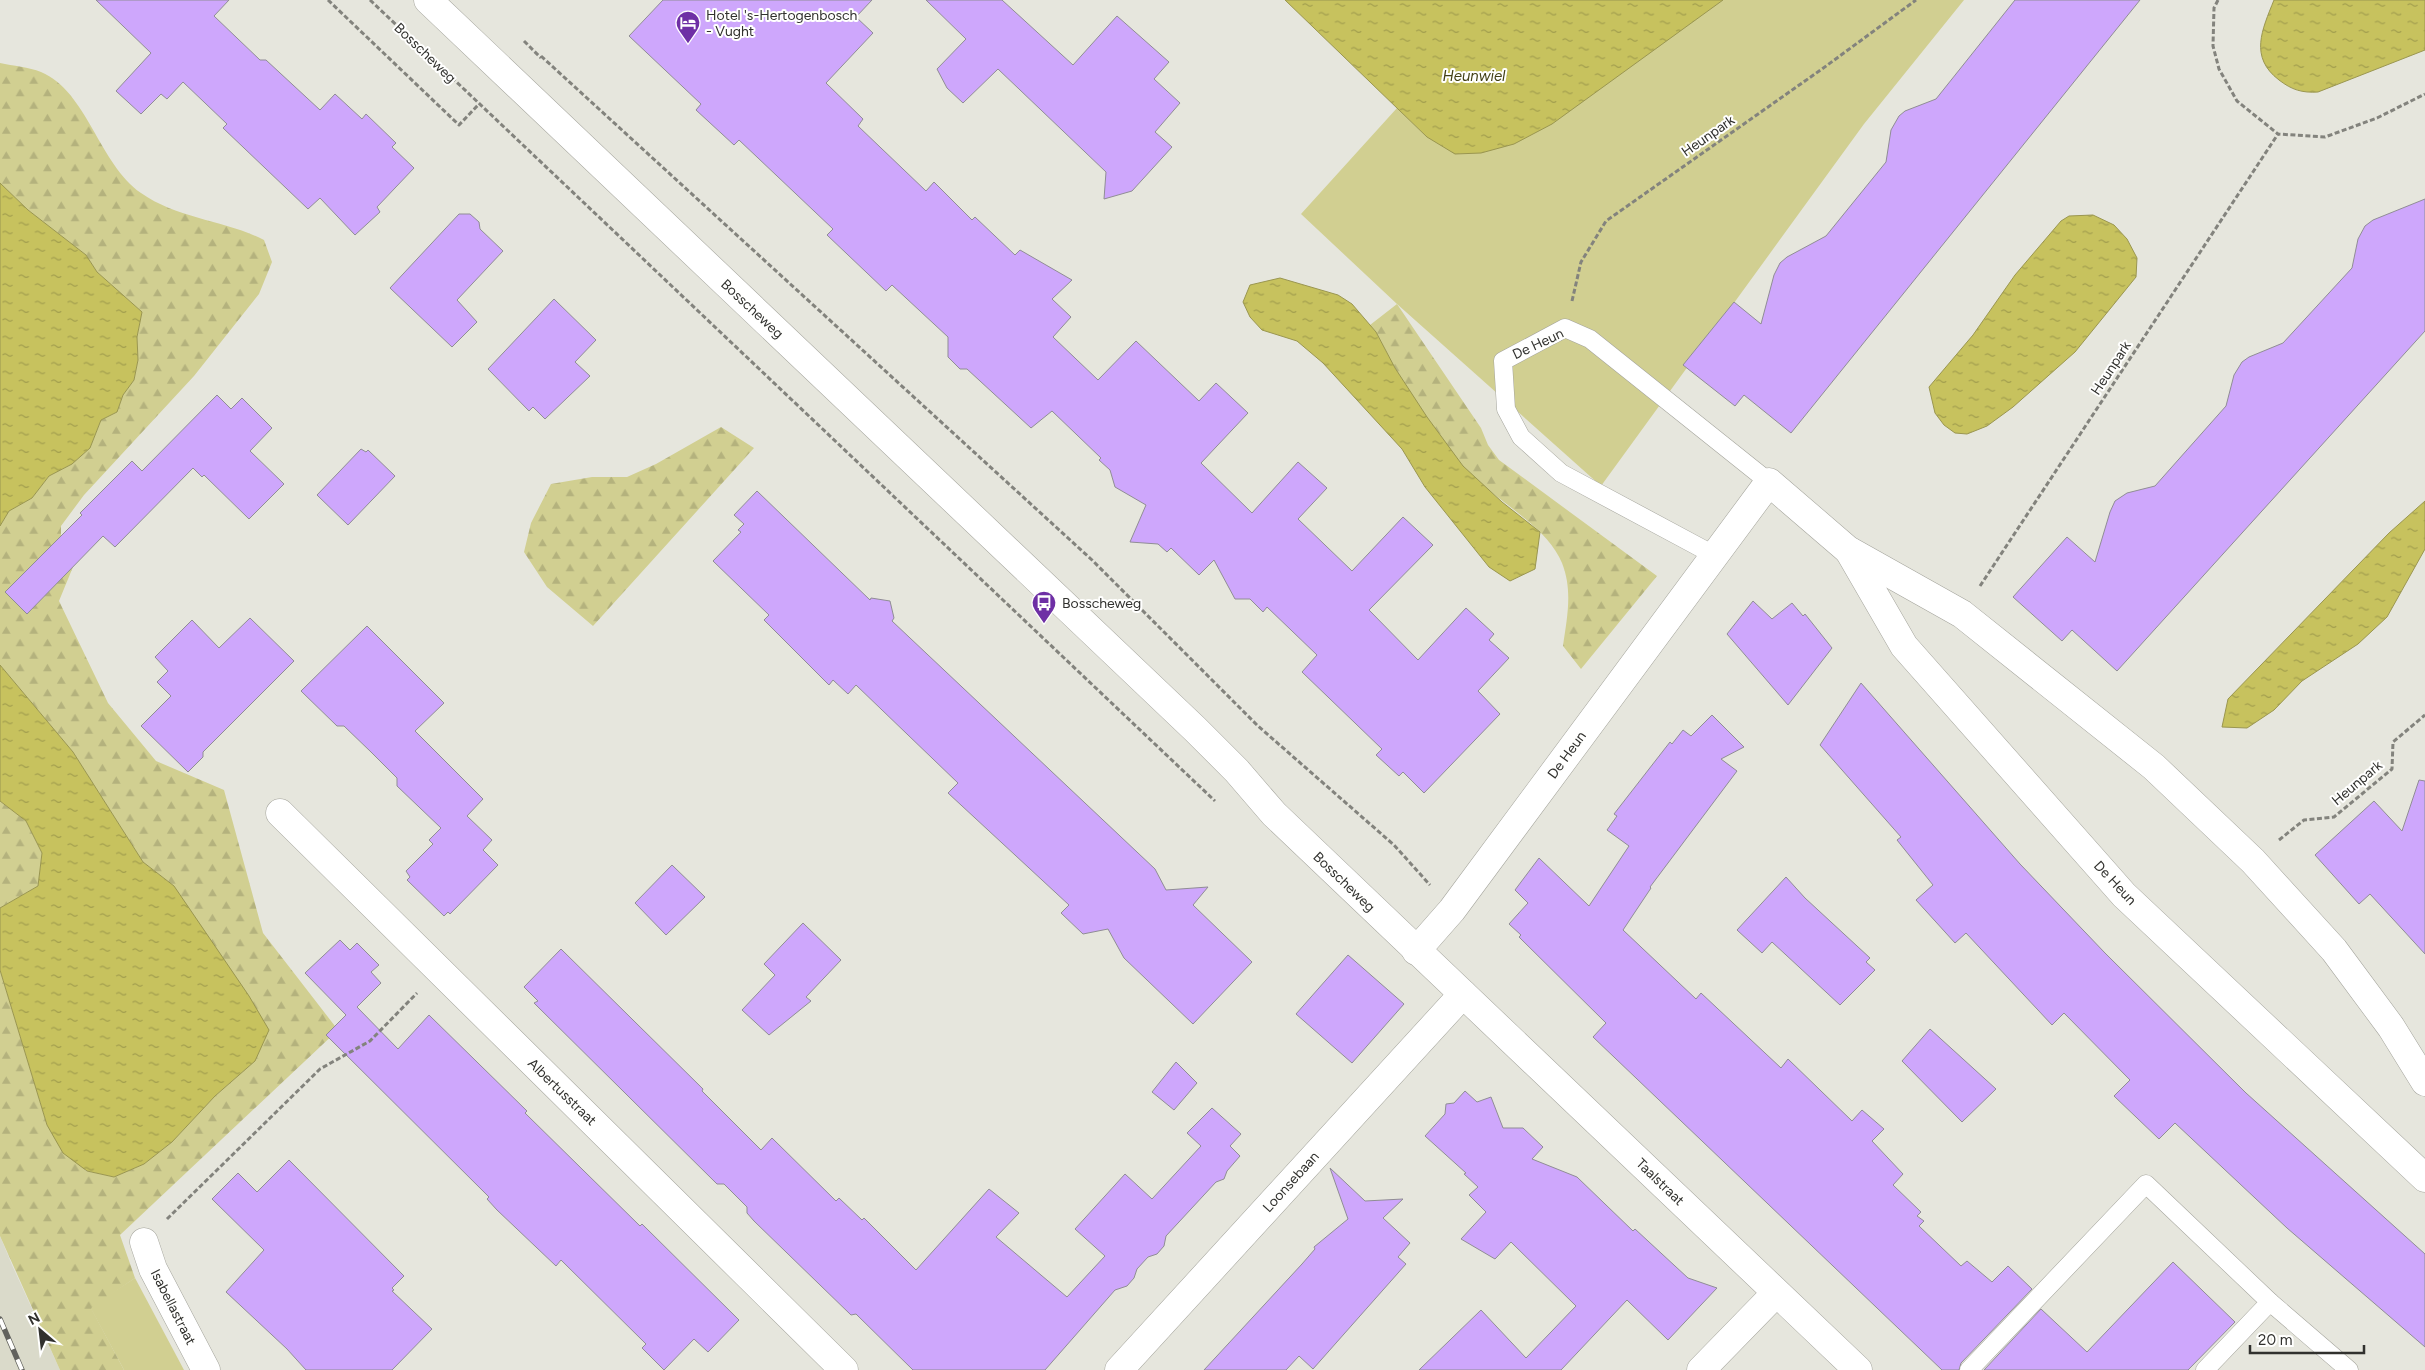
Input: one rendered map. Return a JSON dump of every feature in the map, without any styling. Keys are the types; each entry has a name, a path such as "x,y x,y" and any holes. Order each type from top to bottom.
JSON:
{"street":[{"name":"Bosscheweg","path":"428,0 1195,729 1237,771 1274,814 1462,994"},
{"name":"De Heun","path":"1416,951 1452,910 1769,482 1848,550 1962,614 2154,767 2253,861 2334,950 2391,1027 2425,1082"},
{"name":"De Heun","path":"1848,550 1904,646 2124,895 2425,1178"},
{"name":"Albertusstraat","path":"280,814 844,1370"},
{"name":"Taalstraat","path":"1462,994 1858,1370"},
{"name":"Loonsebaan","path":"1119,1370 1462,994"},
{"name":"Isabellastraat","path":"144,1242 153,1269 206,1370"},
{"path":"1702,1370 1776,1293"}],"lane":[{"name":"De Heun","path":"1714,555 1561,473 1521,437 1506,409 1503,361 1565,328 1590,340 1769,482"},
{"path":"1968,1370 2146,1184 2270,1302 2349,1370"},
{"path":"2212,1368 2270,1302"}],"path":[{"path":"328,0 459,125 480,104"},
{"name":"Bosscheweg","path":"370,0 1221,806"},
{"name":"Heunpark","path":"1565,328 1581,262 1606,221 1822,69 1916,0"},
{"path":"2218,0 2214,8 2213,46 2219,69 2237,102 2278,134 2325,137 2377,118 2425,94"},
{"path":"539,55 1092,560 1258,726 1394,845 1452,910"},
{"name":"Heunpark","path":"1962,614 2278,134"},
{"name":"Heunpark","path":"2253,861 2304,820 2334,817 2392,769 2393,742 2425,715"},
{"path":"144,1242 320,1069 370,1041 438,971"}],"shaded area":[{"path":"0,1236 12,1265 60,1370 0,1370"}],"green space":[{"path":"1723,0 1964,0 1864,124 1601,486 1397,304 1301,214 1397,108 1427,137 1639,58"},
{"path":"0,63 36,70 57,81 82,111 114,165 141,193 155,202 170,208 249,233 264,240 272,262 259,294 194,376 84,495 61,526 61,545 75,562 59,601 108,703 156,761 224,790 263,933 338,1030 120,1235 135,1278 91,1308 124,1370 60,1370 0,1236 0,970 47,1125 86,1171 114,1177 144,1164 172,1142 215,1096 255,1061 174,886 143,862 73,752 0,665 0,526 9,511 32,498 49,476 72,464 90,448 101,420 117,412 123,395 134,380 138,360 137,337 142,312 97,272 86,255 28,210 0,183"},
{"path":"1397,304 1481,428 1488,445 1499,460 1657,576 1581,669 1563,646 1568,594 1562,563 1554,549 1531,524 1487,489 1462,465 1418,405 1370,325"},
{"path":"721,427 754,448 593,626 547,587 524,552 531,523 551,484 592,477 627,477 656,464"},
{"path":"0,801 26,821 42,853 38,886 0,908"},
{"path":"135,1278 184,1370 124,1370 90,1307"}],"water":[{"name":"Heunwiel","path":"1285,0 1723,0 1552,124 1514,144 1481,153 1455,154 1427,137"},
{"path":"2274,0 2425,0 2425,50 2318,92 2297,90 2279,80 2270,71 2264,62 2261,52 2262,32"},
{"path":"0,183 28,210 86,255 97,272 142,312 137,337 138,360 134,380 123,395 117,412 101,420 90,448 72,464 49,476 32,498 9,511 0,526"},
{"path":"2093,215 2114,225 2127,239 2137,258 2136,277 2075,352 2013,407 1987,426 1967,434 1955,433 1944,425 1935,413 1929,387 1973,335 2015,275 2061,221 2069,216"},
{"path":"1280,278 1338,295 1352,304 1376,332 1395,368 1427,417 1463,466 1502,502 1540,532 1535,569 1510,581 1489,567 1425,487 1402,449 1323,363 1297,341 1262,330 1250,317 1243,302 1250,285"},
{"path":"2425,501 2425,549 2387,617 2358,644 2302,681 2274,710 2247,728 2222,727 2228,699 2389,533"},
{"path":"0,665 73,752 143,862 174,886 249,996 269,1030 255,1061 215,1096 172,1142 144,1164 114,1177 87,1171 63,1153 47,1125 0,970 0,908 38,886 42,853 26,821 0,801"}],"building":[{"path":"96,0 229,0 214,16 260,60 266,60 320,110 335,94 362,119 366,114 396,143 392,147 414,168 377,207 380,212 355,235 320,198 308,209 223,128 227,124 183,82 167,99 161,94 141,114 116,91 151,53"},
{"path":"663,0 872,0 856,17 873,33 826,83 863,119 858,126 926,191 934,182 972,220 975,217 1015,255 1020,250 1072,280 1052,299 1071,317 1053,337 1098,380 1136,341 1199,401 1216,383 1248,413 1201,463 1252,513 1298,462 1327,488 1298,519 1352,571 1403,517 1433,545 1369,610 1418,660 1466,608 1494,634 1489,640 1509,658 1478,691 1500,714 1424,793 1403,772 1399,776 1376,755 1382,749 1302,672 1317,655 1267,607 1263,612 1250,599 1235,599 1214,560 1199,575 1171,548 1167,552 1158,544 1130,542 1146,505 1115,487 1110,470 1099,460 1101,458 1052,411 1031,428 967,369 960,369 948,357 948,337 892,285 886,291 827,235 833,229 739,140 734,145 696,110 701,104 629,36"},
{"path":"926,0 1002,0 1073,65 1117,16 1169,62 1154,79 1180,103 1155,132 1172,147 1132,191 1104,199 1106,172 998,69 963,103 947,88 937,69 966,39"},
{"path":"2015,0 2140,0 1791,433 1744,395 1735,406 1683,365 1734,302 1761,324 1774,275 1780,263 1787,257 1826,236 1886,162 1891,130 1899,116 1905,111 1936,99"},
{"path":"2425,199 2425,331 2117,671 2072,630 2062,641 2013,597 2067,537 2095,562 2115,501 2127,493 2155,486 2226,406 2234,375 2242,362 2249,357 2283,343 2352,268 2358,239 2365,226 2373,220"},
{"path":"459,214 470,214 479,222 480,229 503,251 457,300 477,322 452,347 390,288"},
{"path":"554,299 596,340 575,362 590,376 545,419 533,407 529,411 488,369"},
{"path":"217,395 231,409 242,398 272,428 250,451 284,484 249,519 204,475 202,477 193,468 115,547 103,536 27,614 5,592 82,515 80,513 132,461 142,471"},
{"path":"361,449 366,452 368,450 395,476 348,525 317,495"},
{"path":"757,491 870,600 871,598 890,601 894,618 892,621 1155,869 1166,890 1208,887 1193,905 1252,962 1193,1024 1124,958 1108,929 1083,934 1061,913 1069,905 948,793 958,783 856,685 848,694 833,680 829,685 764,620 769,615 713,561 741,532 738,530 744,524 734,515"},
{"path":"1753,601 1772,619 1792,603 1803,616 1805,614 1832,648 1788,705 1727,634"},
{"path":"250,618 294,661 203,752 203,757 188,772 141,726 171,696 157,682 168,671 155,657 192,620 219,648"},
{"path":"367,626 444,703 415,731 483,799 467,816 492,840 483,850 498,865 450,914 448,912 444,916 407,880 410,877 406,871 433,844 429,840 441,828 397,786 397,778 371,752 344,726 337,726 301,691"},
{"path":"1861,683 2020,864 2105,953 2246,1093 2425,1254 2425,1347 2287,1228 2175,1123 2159,1139 2114,1096 2130,1080 2064,1013 2052,1025 1966,933 1955,943 1916,900 1933,885 1897,840 1901,837 1820,745"},
{"path":"1712,715 1744,747 1721,759 1737,771 1650,887 1623,930 1696,999 1701,993 1781,1068 1788,1059 1852,1121 1862,1110 1884,1129 1872,1141 1903,1174 1893,1185 1921,1212 1917,1216 1924,1221 1919,1226 1961,1266 1967,1261 1992,1282 2008,1266 2032,1289 1961,1363 1959,1370 1942,1370 1593,1037 1606,1023 1519,937 1521,935 1509,924 1528,903 1515,890 1539,858 1589,906 1629,846 1607,830 1617,816 1614,814 1670,742 1672,744 1683,730 1691,736"},
{"path":"2419,780 2425,781 2425,954 2370,894 2359,904 2315,855 2374,801 2402,831"},
{"path":"672,865 705,897 666,935 635,903"},
{"path":"1786,877 1805,898 1870,958 1866,962 1875,970 1840,1005 1772,942 1762,953 1737,930"},
{"path":"803,923 841,960 806,997 811,1001 769,1035 742,1010 775,975 764,964"},
{"path":"340,940 350,950 357,943 379,965 371,972 381,983 357,1007 398,1049 429,1015 527,1111 525,1113 640,1226 642,1224 739,1320 708,1352 694,1339 664,1370 642,1348 646,1344 561,1260 556,1266 497,1210 487,1199 489,1197 326,1035 346,1015 305,973"},
{"path":"561,949 703,1089 702,1091 761,1150 772,1138 836,1201 839,1198 862,1220 864,1218 916,1270 989,1189 1019,1213 996,1237 1067,1297 1105,1256 1075,1229 1125,1174 1152,1199 1201,1146 1187,1133 1212,1108 1241,1134 1230,1146 1240,1156 1227,1171 1224,1179 1216,1182 1166,1236 1164,1246 1157,1254 1148,1257 1137,1269 1134,1278 1127,1286 1115,1290 1045,1370 913,1370 856,1314 851,1315 754,1221 747,1213 747,1207 724,1184 717,1184 534,1003 538,1001 524,987"},
{"path":"1348,955 1404,1004 1352,1063 1296,1014"},
{"path":"1930,1029 1996,1089 1962,1122 1902,1061"},
{"path":"1176,1062 1197,1083 1174,1110 1152,1092"},
{"path":"1465,1091 1477,1102 1491,1097 1503,1128 1523,1128 1543,1147 1532,1159 1577,1177 1633,1231 1635,1229 1688,1278 1717,1288 1668,1340 1627,1300 1561,1370 1419,1370 1481,1310 1526,1358 1576,1306 1511,1242 1495,1259 1461,1239 1486,1212 1469,1195 1478,1187 1464,1174 1466,1173 1425,1136 1445,1114 1446,1104 1454,1103"},
{"path":"289,1160 404,1276 392,1288 394,1290 392,1291 432,1329 392,1370 306,1370 287,1349 226,1292 264,1250 212,1199 238,1173 257,1192"},
{"path":"1330,1168 1365,1201 1403,1199 1383,1218 1410,1243 1398,1257 1406,1264 1313,1369 1299,1356 1286,1370 1204,1370 1302,1264 1315,1249 1314,1247 1348,1219"},
{"path":"2173,1262 2235,1322 2188,1370 1984,1370 2041,1309 2087,1352"}],"railway":[{"path":"0,1319 22,1370"}],"place":[{"name":"Hotel 's-Hertogenbosch - Vught","path":"688,44"},
{"name":"Bosscheweg","path":"1044,624"}]}
